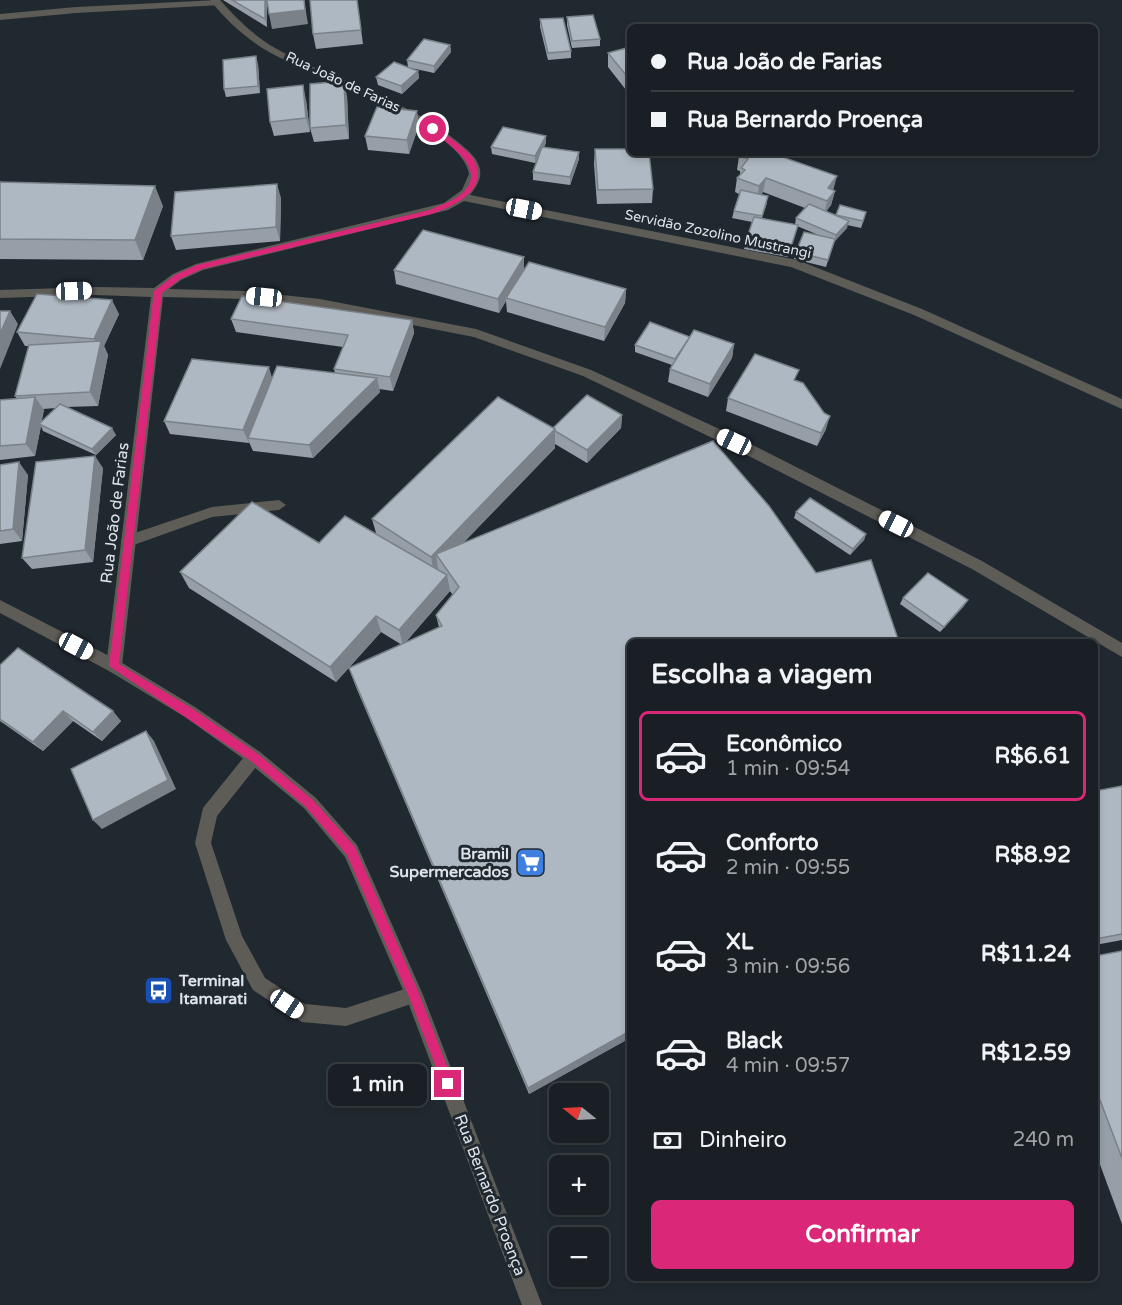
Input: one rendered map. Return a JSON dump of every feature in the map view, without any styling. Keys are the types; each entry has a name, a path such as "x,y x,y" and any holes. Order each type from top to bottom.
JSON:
{"street":[{"path":"0,17 216,2"},
{"name":"Rua João de Farias","path":"216,2 238,24 272,50 316,72 391,103 419,118 448,139 471,160 475,173 472,186 463,197"},
{"path":"158,291 177,277 200,267 432,212 463,197"},
{"name":"Servidão Zozolino Mustrangi","path":"463,197 793,263 866,289 1122,404"},
{"path":"0,294 158,291 245,295 320,303 476,333 588,373 734,442 977,565 1122,651"},
{"name":"Rua João de Farias","path":"114,666 158,291"},
{"path":"128,541 212,512 279,505"},
{"name":"Rua Bernardo Proença","path":"0,606 114,666 190,712 254,757 310,803 351,851 414,995 532,1305"},
{"path":"254,757 209,813 203,843 235,940 259,984 302,1013 346,1017 414,995"}],"building":[{"path":"232,0 265,0 265,19"},
{"path":"267,0 304,0 305,10 269,14"},
{"path":"310,0 357,0 361,30 313,34"},
{"path":"593,15 600,39 572,41 567,17"},
{"path":"563,18 571,51 548,53 540,19"},
{"path":"424,39 450,45 434,66 407,60"},
{"path":"627,48 627,76 608,53"},
{"path":"256,56 258,86 224,89 223,60"},
{"path":"394,62 418,71 401,86 376,77"},
{"path":"344,81 346,125 310,128 310,84"},
{"path":"303,85 306,118 270,122 267,89"},
{"path":"377,107 417,111 407,140 365,136"},
{"path":"503,127 546,136 535,156 491,147"},
{"path":"542,147 579,152 570,177 533,172"},
{"path":"595,149 627,149 627,156 649,156 653,189 598,190"},
{"path":"739,156 786,156 785,158 837,176 828,188 835,191 827,201 766,178 759,186 737,178 745,170 741,168 748,159"},
{"path":"0,182 155,186 135,240 0,239"},
{"path":"277,184 276,227 171,236 175,192"},
{"path":"741,190 768,196 762,216 734,211"},
{"path":"809,204 849,221 836,235 796,218"},
{"path":"840,205 866,212 863,221 836,215"},
{"path":"754,217 798,225 790,250 746,241"},
{"path":"423,230 524,257 498,299 394,270"},
{"path":"804,232 835,239 828,260 796,252"},
{"path":"529,262 626,289 605,327 506,298"},
{"path":"37,294 112,300 94,339 17,332"},
{"path":"242,296 412,320 390,377 334,369 348,335 231,319"},
{"path":"0,311 10,311 0,334"},
{"path":"650,322 690,337 675,359 635,345"},
{"path":"694,330 734,344 710,384 670,369"},
{"path":"101,341 90,392 15,396 29,345"},
{"path":"755,354 799,370 794,380 803,383 824,413 830,416 821,433 728,398"},
{"path":"192,359 269,367 243,430 164,421"},
{"path":"277,366 377,378 309,445 248,438"},
{"path":"587,395 622,415 587,450 553,428"},
{"path":"35,397 26,444 0,446 0,400"},
{"path":"498,397 555,429 431,557 372,519"},
{"path":"60,404 112,428 92,449 39,424"},
{"name":"Bramil Supermercados","path":"713,441 769,506 816,573 871,560 898,639 627,639 627,1033 528,1088 349,668 442,626 436,615 459,587 436,554"},
{"path":"95,456 85,550 22,558 36,462"},
{"path":"19,462 13,529 0,531 0,465"},
{"path":"810,498 866,534 853,549 796,512"},
{"path":"252,502 319,543 345,516 447,575 399,630 376,616 330,667 180,572"},
{"path":"928,573 968,600 944,627 903,598"},
{"path":"18,648 113,711 93,732 63,711 33,742 0,719 0,665"},
{"path":"146,731 168,780 93,820 71,769"},
{"path":"1122,786 1122,934 1098,938 1098,790"},
{"path":"1122,951 1122,1158 1098,1095 1098,955"}],"place":[{"name":"Bramil Supermercados","path":"530,863"},
{"name":"Terminal Itamarati","path":"158,990"}],"route":[{"path":"433,129 471,160 475,173 472,186 463,197 448,206 432,212 382,222 200,267 177,277 158,291 114,666 190,712 254,757 310,803 351,851 414,995 448,1084"}]}
